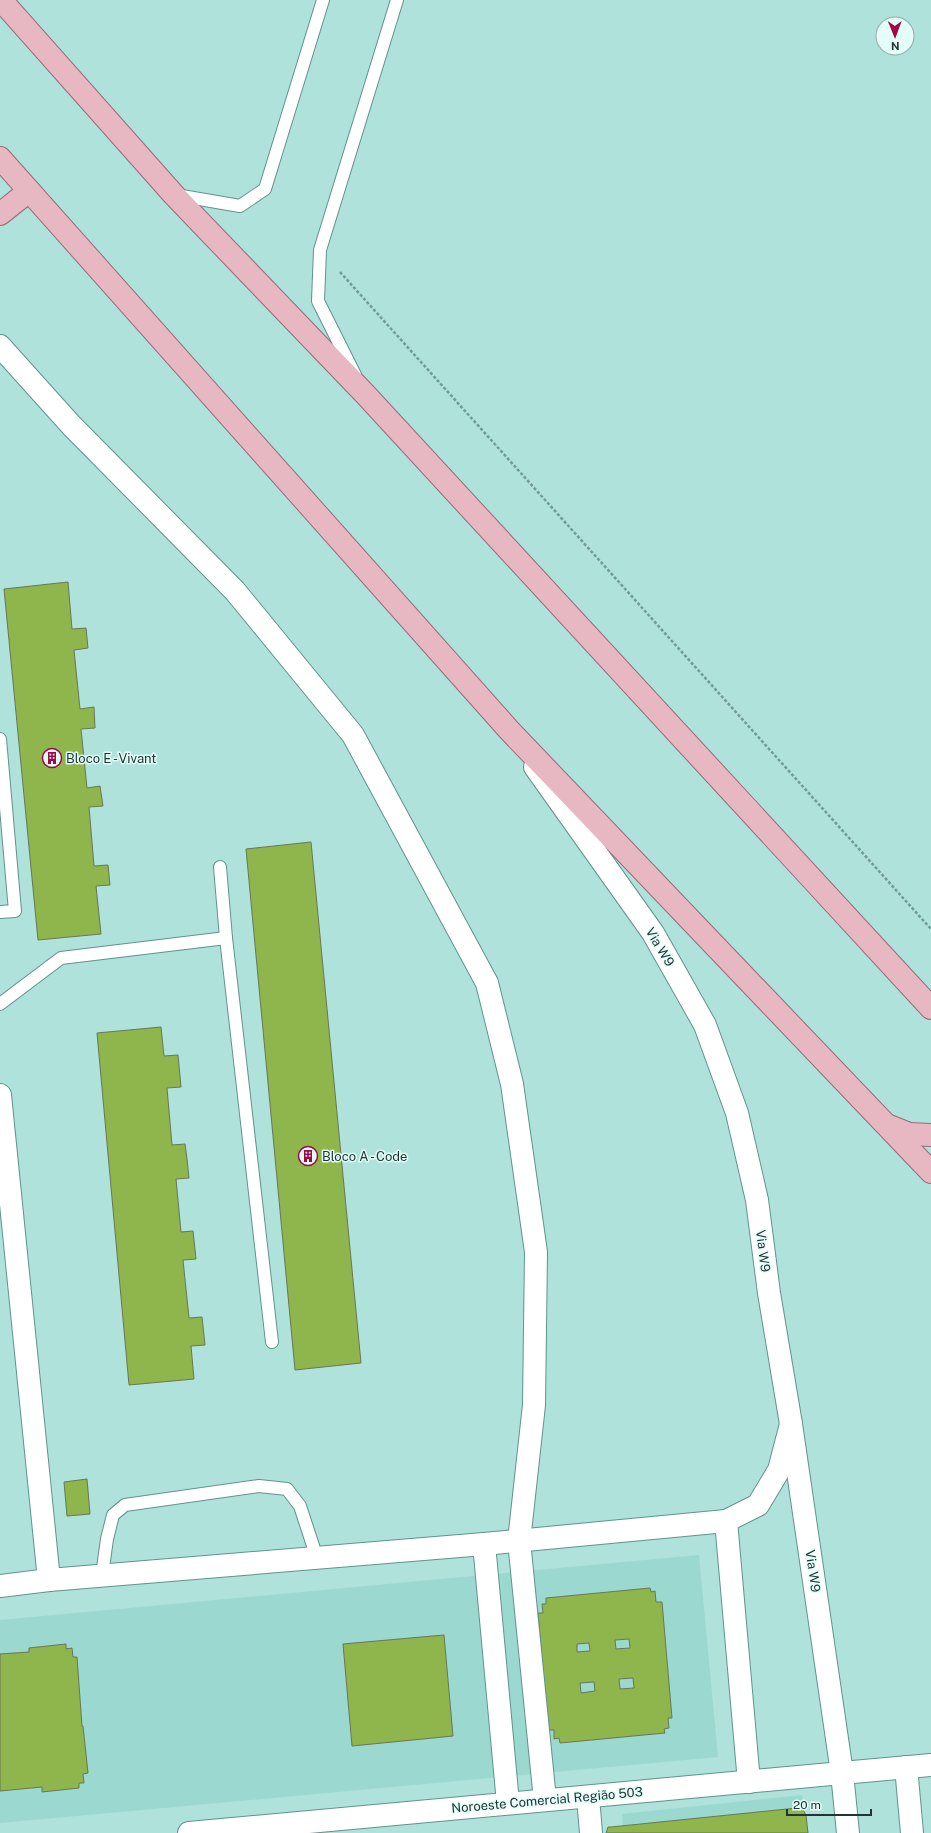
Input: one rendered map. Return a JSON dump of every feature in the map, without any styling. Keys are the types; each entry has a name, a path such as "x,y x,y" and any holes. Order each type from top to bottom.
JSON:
{"main road":[{"path":"1,0 174,195 364,394 931,1008"},
{"path":"0,158 509,730 931,1172"},
{"path":"0,214 29,191"},
{"path":"886,1125 909,1134 931,1135"}],"street":[{"path":"0,346 71,425 234,591 353,735 488,983 512,1084 536,1252 534,1405 519,1540 545,1800"},
{"name":"Via W9","path":"509,730 653,933 705,1025 737,1113 757,1200 769,1293 791,1424 842,1773 848,1833"},
{"path":"0,1095 9,1272 49,1580"},
{"path":"0,1586 102,1575 484,1544 726,1521 758,1505 779,1470 791,1424"},
{"path":"726,1521 749,1782"},
{"path":"484,1544 508,1803"},
{"name":"Noroeste Comercial Região 503","path":"189,1833 931,1765"},
{"path":"906,1767 912,1833"},
{"path":"588,1797 591,1833"}],"lane":[{"path":"174,195 240,206 265,189 323,0"},
{"path":"364,394 318,301 320,250 397,0"},
{"path":"0,739 15,911 0,912"},
{"path":"220,867 226,938 272,1342"},
{"path":"0,1004 61,958 226,938"},
{"path":"102,1575 107,1539 113,1515 125,1505 259,1486 287,1489 300,1506 317,1558"}],"path":[{"path":"320,250 931,929"}],"shaded area":[{"path":"699,1555 718,1757 0,1823 0,1620"},
{"path":"802,1795 805,1833 623,1833 622,1814"}],"building":[{"name":"Bloco E - Vivant","path":"68,582 72,629 86,628 88,648 74,650 80,709 94,707 95,728 81,729 87,788 100,786 103,806 89,807 94,866 108,865 110,885 96,886 101,934 38,940 4,589"},
{"name":"Bloco A - Code","path":"311,842 361,1363 295,1370 246,849"},
{"path":"161,1027 164,1056 178,1055 181,1087 167,1088 172,1145 185,1144 189,1178 176,1179 181,1232 193,1231 196,1259 183,1260 189,1318 202,1317 205,1345 191,1346 194,1379 129,1385 97,1033"},
{"path":"87,1479 90,1514 67,1516 64,1482"},
{"path":"650,1588 651,1592 655,1591 656,1602 662,1602 672,1718 668,1718 669,1728 664,1729 665,1733 560,1743 559,1738 554,1739 554,1730 548,1730 538,1613 543,1613 542,1604 546,1604 546,1598","holes":["629,1639 630,1648 616,1649 615,1640","589,1643 590,1651 577,1652 577,1644","633,1678 634,1688 620,1689 619,1679","594,1682 595,1691 581,1693 580,1683"]},
{"path":"444,1635 453,1736 352,1746 343,1644"},
{"path":"66,1644 66,1649 72,1648 73,1657 77,1657 82,1726 88,1773 83,1774 84,1783 79,1783 79,1788 42,1792 42,1787 0,1791 0,1654 29,1652 29,1648"},
{"path":"802,1808 806,1815 808,1833 606,1833 608,1827"}],"place":[{"name":"Bloco E - Vivant","path":"52,758"},
{"name":"Bloco A - Code","path":"308,1156"}]}
